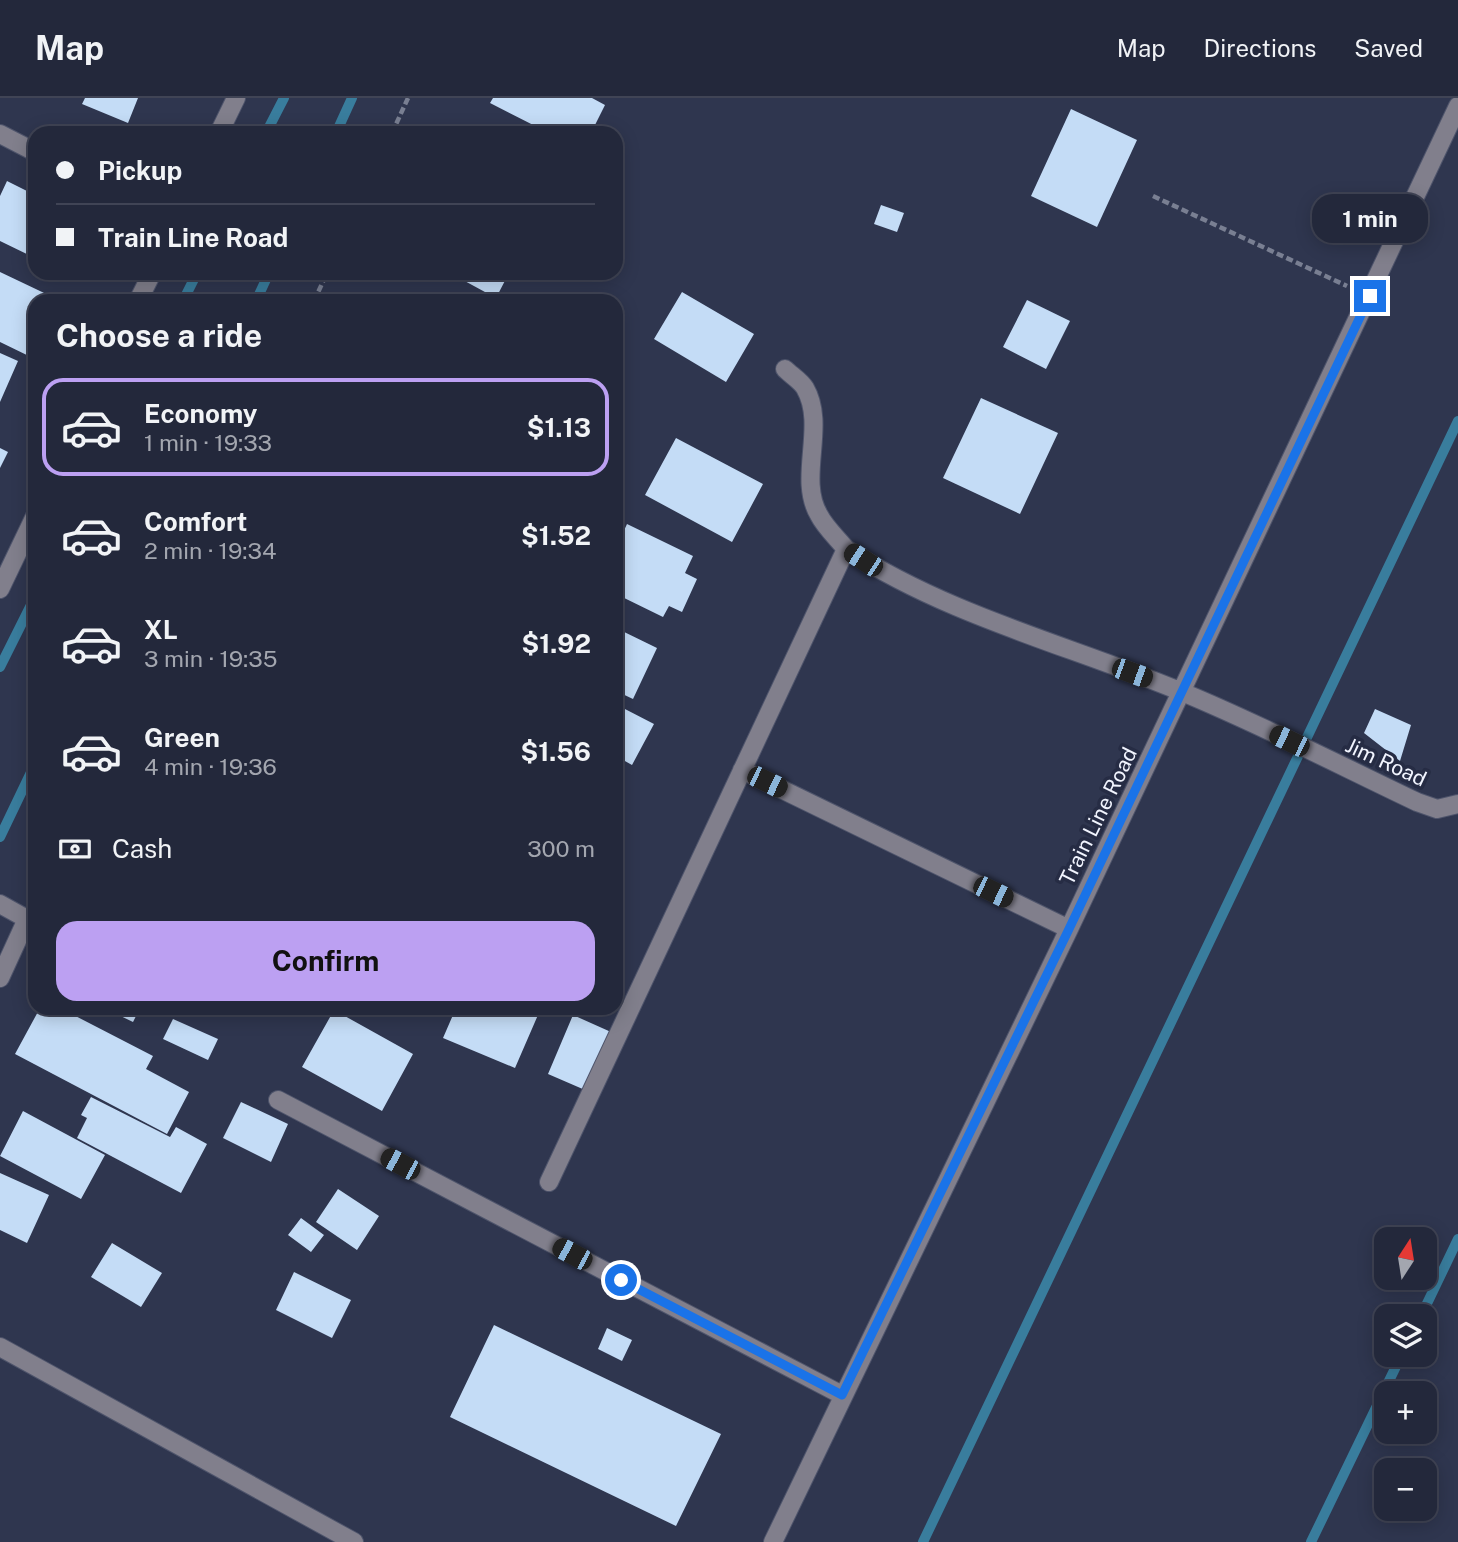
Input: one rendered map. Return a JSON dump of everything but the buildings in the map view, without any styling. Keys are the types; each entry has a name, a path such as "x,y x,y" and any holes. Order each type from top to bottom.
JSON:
{"street":[{"path":"222,126 236,98"},
{"name":"Train Line Road","path":"773,1542 1069,929 1458,106"},
{"path":"0,134 28,148"},
{"name":"Jim Road","path":"785,369 805,387 811,410 814,447 811,483 818,514 846,549 880,571 933,599 1182,692 1437,809 1458,804"},
{"path":"0,589 28,531"},
{"path":"549,1182 846,549"},
{"path":"742,770 1069,929"},
{"path":"0,904 27,919 0,978"},
{"path":"278,1100 842,1395"},
{"path":"0,1347 354,1542"}],"path":[{"path":"395,126 408,98"},
{"path":"1153,196 1370,296"}],"waterway":[{"path":"270,126 284,98"},
{"path":"339,126 352,98"},
{"path":"186,294 194,280"},
{"path":"259,294 266,280"},
{"path":"923,1542 1458,421"},
{"path":"0,667 28,611"},
{"path":"0,837 28,779"},
{"path":"1427,1304 1458,1239"},
{"path":"1311,1542 1396,1367"}],"route":[{"path":"621,1280 842,1395 1069,929 1370,296"}]}
